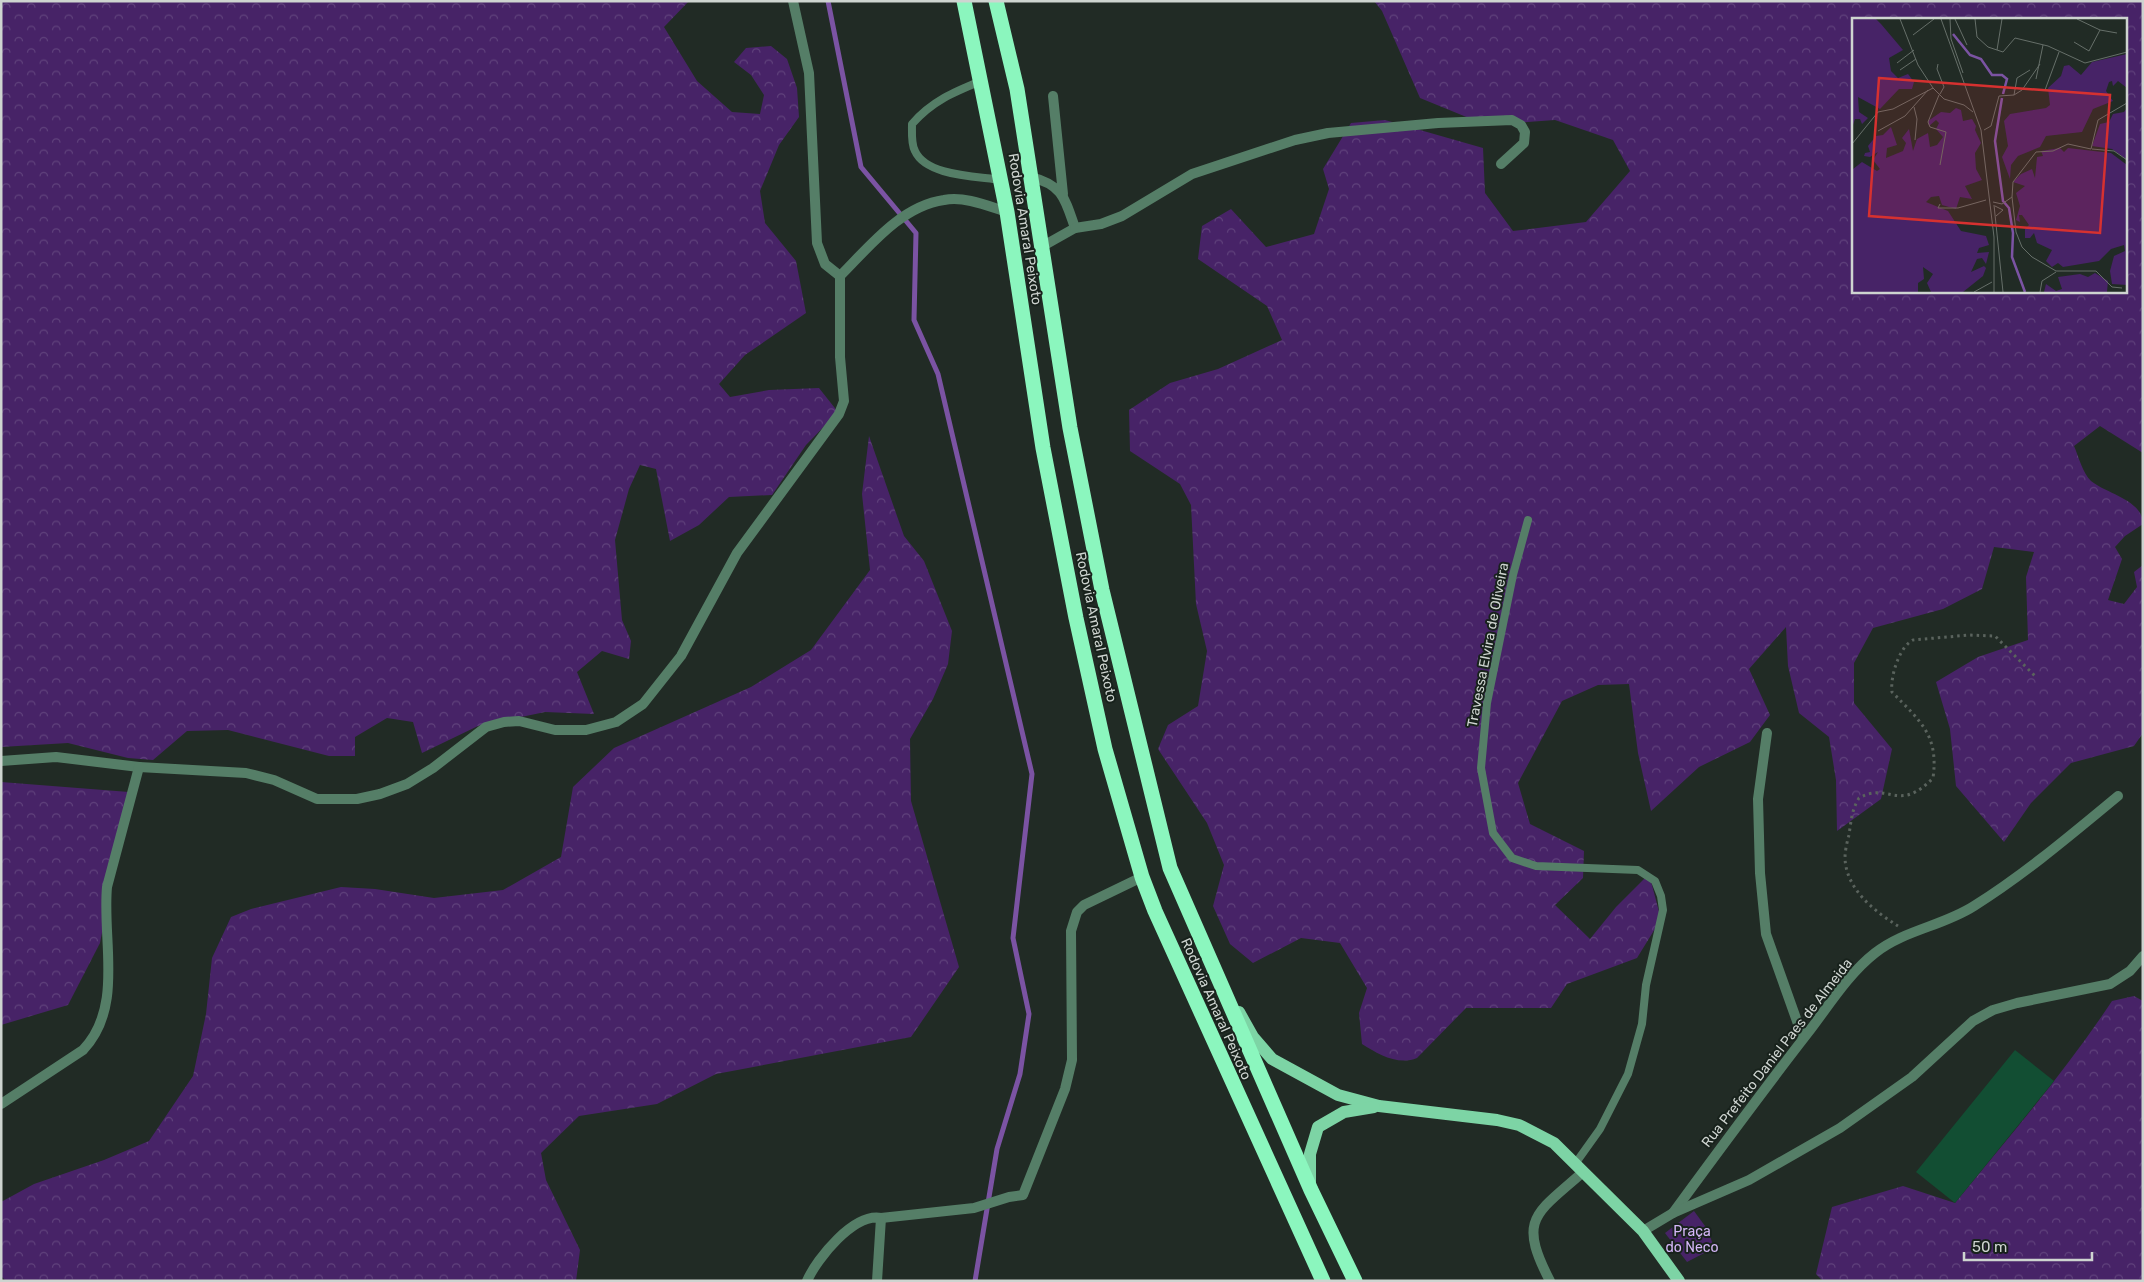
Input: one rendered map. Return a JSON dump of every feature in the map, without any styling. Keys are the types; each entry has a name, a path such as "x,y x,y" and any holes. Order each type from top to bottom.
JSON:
{"highway":[{"name":"Rodovia Amaral Peixoto","path":"964,1 1007,212 1043,448 1076,618 1105,748 1142,877 1176,959 1323,1281"},
{"name":"Rodovia Amaral Peixoto","path":"996,1 1017,89 1072,437 1102,590 1170,868 1311,1190 1355,1281"}],"main road":[{"path":"1205,951 1253,1037 1272,1059 1338,1095 1379,1106 1497,1120 1519,1125 1554,1143 1643,1231 1679,1281"},
{"path":"1311,1190 1310,1154 1318,1127 1344,1112 1379,1106"}],"street":[{"path":"793,1 809,73 818,244 825,264 840,276"},
{"path":"1053,96 1062,194 1075,228"},
{"path":"1043,246 1075,228 1101,224 1122,216 1192,174 1296,140 1328,133 1438,122 1512,120 1521,125 1525,132 1524,143 1501,164"},
{"path":"1031,177 1049,181 1062,194"},
{"path":"1,761 56,757 139,767 246,773 274,780 317,799 357,799 380,794 407,784 433,768 486,727 504,722 519,721 555,730 586,730 616,722 643,704 681,656 737,553 839,414 844,401 840,357 840,276 891,226 916,209 945,199 976,202 1007,212"},
{"path":"1767,733 1758,799 1760,873 1766,934 1804,1038"},
{"path":"1,1104 83,1050 98,1027 110,982 106,917 107,887 139,767"},
{"name":"Rua Prefeito Daniel Paes de Almeida","path":"1673,1213 1850,978 1875,952 1910,933 1948,920 1974,907 2062,842 2118,796"},
{"path":"807,1281 814,1264 826,1250 861,1221 873,1216 881,1218 974,1208 1009,1197 1024,1195 1065,1089 1072,1060 1071,931 1076,912 1096,897 1142,877"},
{"path":"1643,1231 1673,1213 1749,1180 1840,1128 1912,1077 1974,1021 1993,1010 2016,1003 2110,984 2130,971 2143,956"},
{"path":"1550,1281 1534,1245 1534,1221 1579,1168"},
{"path":"877,1281 881,1218"}],"lane":[{"path":"981,82 943,97 924,110 912,124 914,149 920,160 935,170 1001,180"},
{"name":"Travessa Elvira de Oliveira","path":"1528,520 1513,575 1488,703 1481,768 1493,833 1512,858 1536,866 1638,870 1655,881 1661,896 1663,910 1646,985 1642,1024 1628,1074 1579,1168"}],"path":[{"path":"1910,933 1878,913 1857,890 1848,872 1845,858 1853,807 1858,798 1874,792 1900,797 1913,795 1933,778 1936,759 1932,744 1922,723 1892,692 1892,676 1906,646 1913,640 1968,635 1994,636 2036,677"}],"green space":[{"path":"1,1 689,1 664,27 697,81 732,112 760,114 764,95 751,75 734,62 746,48 771,46 787,59 797,88 799,117 779,145 760,191 765,223 796,261 806,313 745,355 719,384 730,397 769,390 819,388 838,412 806,445 772,495 729,497 699,525 670,541 656,469 640,465 629,489 615,540 622,620 631,641 629,659 602,651 577,672 594,714 545,712 478,726 422,753 413,722 387,718 355,737 355,756 329,756 228,730 187,731 153,760 128,758 68,743 1,747"},
{"path":"1374,1 2143,1 2143,453 2100,426 2074,446 2088,478 2098,486 2131,503 2141,516 2143,524 2125,536 2115,547 2122,559 2108,600 2124,604 2137,587 2134,572 2143,565 2143,733 2134,746 2071,763 2031,803 2004,842 1956,786 1950,729 1936,682 1978,657 2028,640 2026,577 2034,552 1994,547 1982,589 1943,609 1873,628 1854,663 1854,703 1892,749 1881,799 1837,831 1836,780 1829,737 1799,713 1788,666 1786,627 1749,669 1770,715 1750,742 1699,767 1651,811 1638,753 1629,684 1598,685 1562,701 1518,783 1530,824 1584,851 1583,878 1555,905 1590,939 1616,907 1649,874 1661,919 1637,958 1567,984 1551,1008 1466,1008 1417,1058 1403,1061 1395,1060 1381,1055 1362,1044 1359,1013 1367,988 1340,943 1301,938 1253,963 1230,944 1213,906 1224,865 1207,823 1158,749 1168,725 1198,706 1207,651 1196,604 1191,505 1180,484 1130,451 1129,410 1170,383 1218,369 1282,340 1267,306 1198,259 1202,226 1231,209 1266,247 1314,234 1329,189 1323,169 1351,123 1385,120 1483,148 1485,193 1513,231 1586,222 1630,171 1613,140 1555,120 1486,125 1420,98 1382,11"},
{"path":"869,436 904,536 924,561 952,631 948,664 933,699 910,739 911,801 959,967 911,1037 716,1074 657,1104 579,1116 541,1153 546,1180 580,1250 576,1281 6,1281 1,1276 1,1202 34,1184 104,1160 149,1141 193,1076 206,1014 212,958 231,917 251,909 341,887 375,889 434,898 503,890 561,857 573,787 614,748 751,687 811,650 870,570 862,494"},
{"path":"1,782 129,792 100,943 68,1005 1,1025"},
{"path":"2134,996 2143,1001 2143,1281 1823,1281 1816,1274 1832,1207 1903,1186 1955,1203 2056,1079 2112,1001"},
{"name":"Praça do Neco","path":"1694,1211 1708,1230 1714,1248 1687,1262 1665,1233"}],"building":[{"path":"2015,1050 2054,1081 1955,1203 1916,1172"}],"waterway":[{"path":"828,1 861,167 916,233 914,320 938,374 1032,774 1013,938 1029,1014 1020,1074 997,1149 975,1281"}]}
